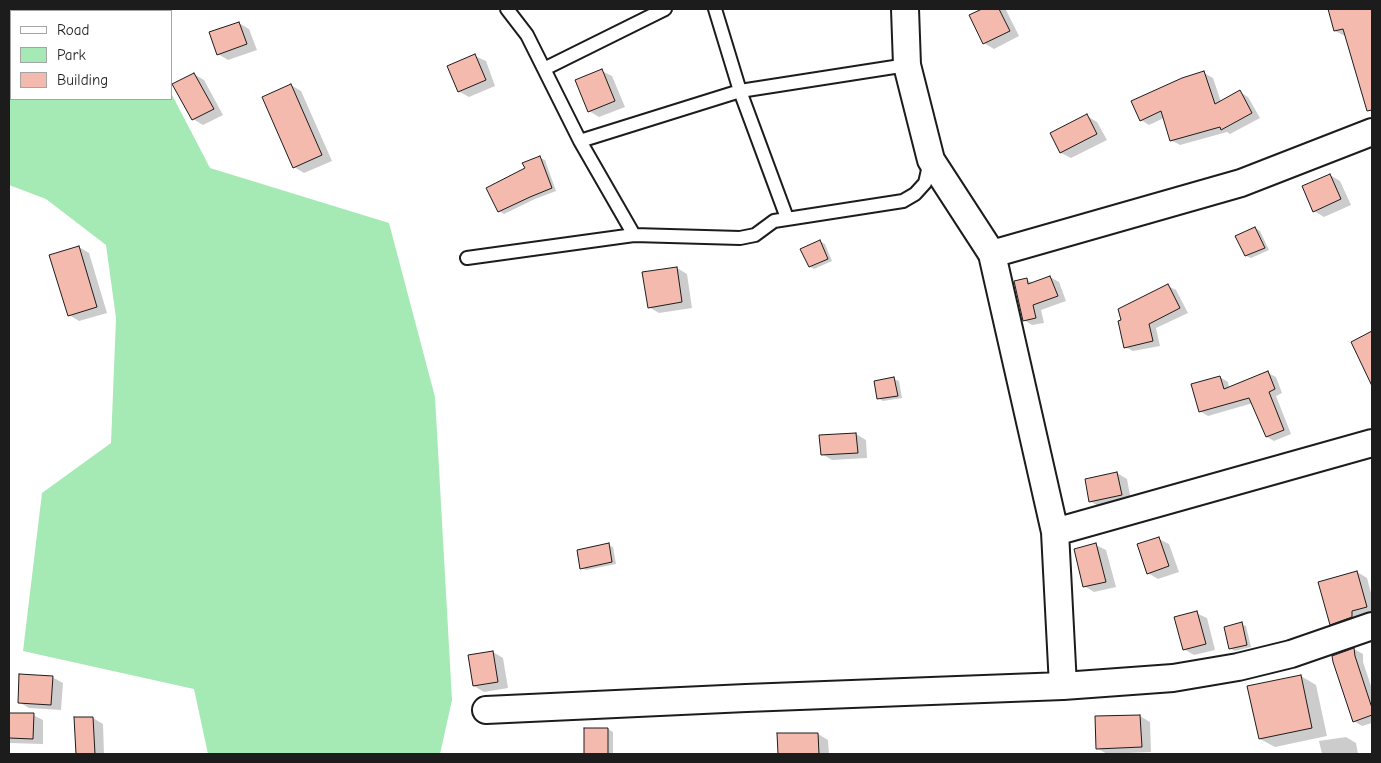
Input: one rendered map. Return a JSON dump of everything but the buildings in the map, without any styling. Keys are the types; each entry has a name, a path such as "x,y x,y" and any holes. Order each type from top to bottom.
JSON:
{"street":[{"path":"905,9 907,65 931,160 992,254 1055,532 1063,686"},
{"path":"992,254 1241,183 1372,132"},
{"path":"1055,532 1372,443"},
{"path":"486,710 1063,686 1173,678 1238,667 1290,654 1372,626"}],"lane":[{"path":"507,9 526,35 580,141 634,235"},
{"path":"544,69 665,9"},
{"path":"715,9 740,91 787,218"},
{"path":"580,141 740,91 907,65"},
{"path":"467,258 634,235 740,238 755,235 774,221 787,218 903,201 915,194 925,183 931,160"}],"green space":[{"path":"9,9 116,9 10,10 10,100 172,100 172,95 210,168 389,223 435,397 452,700 440,754 208,754 194,689 23,651 42,493 111,443 116,318 106,245 46,199 9,185"}]}
